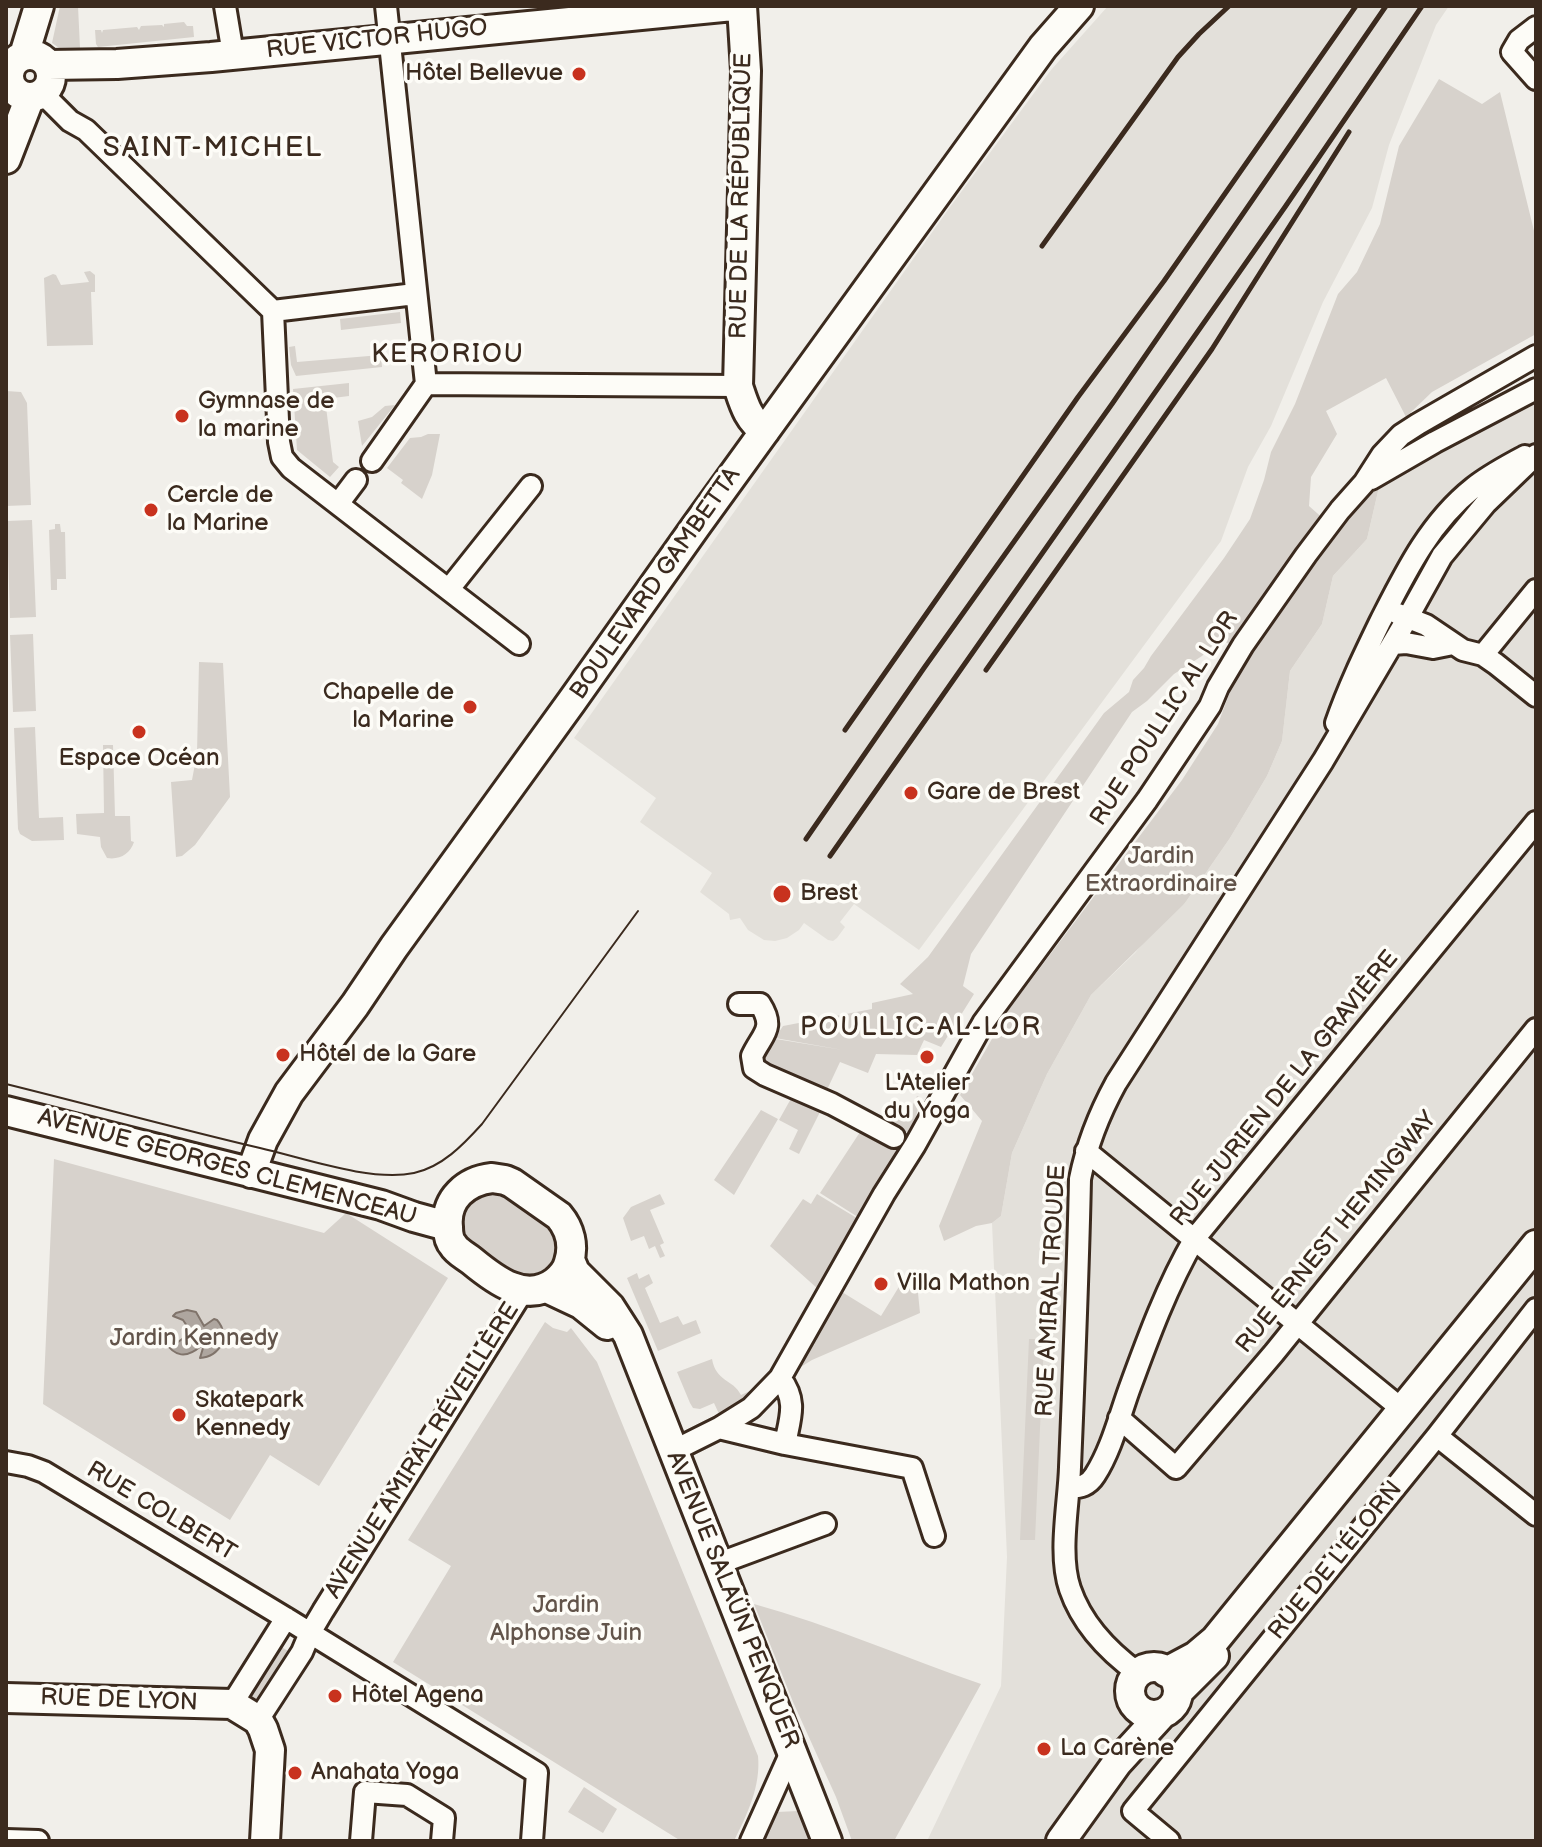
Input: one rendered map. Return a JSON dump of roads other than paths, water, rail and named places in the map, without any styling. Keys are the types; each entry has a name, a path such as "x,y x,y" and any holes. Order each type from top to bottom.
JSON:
{"main road":[{"path":"6,159 39,6"},
{"path":"6,128 47,6"},
{"name":"RUE VICTOR HUGO","path":"25,76 117,64 390,39 565,14 733,6"},
{"name":"RUE DE LA RÉPUBLIQUE","path":"742,6 746,71 738,386 749,416 757,425 759,440"},
{"name":"BOULEVARD GAMBETTA","path":"251,1173 263,1140 289,1093 1043,47 1079,6"},
{"name":"AVENUE GEORGES CLEMENCEAU","path":"6,1111 381,1205 447,1226"},
{"path":"487,1178 505,1180 529,1194 565,1223 571,1240 570,1260 561,1277 535,1289 509,1287 452,1245 447,1226 452,1201 475,1182 487,1178"},
{"name":"RUE DE L'ÉLORN","path":"1172,1682 1215,1640 1536,1245"},
{"name":"RUE DE L'ÉLORN","path":"1172,1682 1221,1649 1536,1258"},
{"name":"AVENUE SALAÜN PENQUER","path":"570,1260 575,1272 602,1298 623,1326 827,1841"},
{"name":"AVENUE SALAÜN PENQUER","path":"535,1289 591,1310 636,1359"},
{"path":"1151,1668 1159,1668 1172,1682 1175,1704 1170,1710 1148,1710 1130,1696 1130,1686 1138,1673 1151,1668"},
{"name":"RUE DE LYON","path":"6,1698 232,1704"},
{"path":"232,1704 258,1720 270,1750 265,1841"},
{"path":"1061,1841 1117,1763 1148,1710"}],"street":[{"path":"225,6 233,54"},
{"path":"372,461 426,384 386,6"},
{"path":"1536,27 1519,40 1512,52 1536,79"},
{"path":"25,76 70,121 86,130 273,311 279,442 282,457 291,468 519,644"},
{"path":"273,311 415,294"},
{"name":"RUE POULLIC AL LOR","path":"673,1451 719,1428 758,1402 780,1378 990,1013 1147,800 1210,706 1243,645 1382,455 1401,435 1418,424 1536,356"},
{"path":"426,384 738,386"},
{"path":"1364,483 1536,389"},
{"path":"1417,452 1411,435 1418,424"},
{"name":"RUE AMIRAL TROUDE","path":"1138,1673 1100,1639 1082,1616 1068,1585 1064,1546 1069,1488 1080,1179 1086,1151 1102,1108 1116,1083 1323,761 1442,556 1486,503 1536,453"},
{"name":"RUE AMIRAL TROUDE","path":"1323,761 1346,695 1415,556 1441,519 1474,487 1499,470 1536,453"},
{"path":"338,504 356,480"},
{"path":"449,589 531,486"},
{"path":"1424,588 1433,614 1453,644"},
{"path":"1483,655 1536,590"},
{"path":"1387,609 1426,625 1463,650 1483,655 1536,696"},
{"path":"1393,644 1433,648 1453,644"},
{"name":"RUE JURIEN DE LA GRAVIÈRE","path":"1069,1488 1083,1487 1094,1478 1165,1298 1195,1238 1528,846 1536,822"},
{"path":"739,1004 760,1004 768,1017 766,1032 752,1056 754,1068 894,1137"},
{"name":"RUE ERNEST HEMINGWAY","path":"1119,1418 1176,1468 1536,1029"},
{"path":"1086,1151 1403,1410"},
{"name":"AVENUE AMIRAL RÉVEILLÈRE","path":"232,1704 298,1625 323,1611 535,1289"},
{"name":"RUE DE L'ÉLORN","path":"1169,1841 1133,1811 1536,1309"},
{"path":"780,1378 787,1387 792,1411 785,1444"},
{"path":"719,1428 912,1468 934,1536"},
{"path":"1437,1436 1536,1515"},
{"name":"RUE COLBERT","path":"6,1462 44,1472 537,1773 532,1841"},
{"path":"717,1564 825,1524"},
{"name":"AVENUE AMIRAL RÉVEILLÈRE","path":"258,1720 302,1652 298,1625"},
{"path":"751,1841 792,1750"},
{"path":"361,1841 365,1792 407,1795 444,1818 442,1841"},
{"path":"6,1840 38,1841"}],"tram line":[{"path":"6,1084 337,1168 378,1174 414,1173 443,1160 482,1124 638,911"}],"railway":[{"path":"1042,246 1178,57 1229,6"},
{"path":"845,730 1356,6"},
{"path":"806,839 1112,404 1386,6"},
{"path":"830,856 1285,207 1422,6"},
{"path":"986,670 1212,349 1349,132"}],"place":[{"name":"Hôtel Bellevue","path":"579,74"},
{"name":"Gymnase de la marine","path":"182,416"},
{"name":"Cercle de la Marine","path":"151,510"},
{"name":"Chapelle de la Marine","path":"470,707"},
{"name":"Espace Océan","path":"139,732"},
{"name":"Gare de Brest","path":"911,793"},
{"name":"Brest","path":"782,894"},
{"name":"Hôtel de la Gare","path":"283,1055"},
{"name":"L'Atelier du Yoga","path":"927,1057"},
{"name":"Villa Mathon","path":"881,1284"},
{"name":"Skatepark Kennedy","path":"179,1415"},
{"name":"Hôtel Agena","path":"335,1696"},
{"name":"La Carène","path":"1044,1749"},
{"name":"Anahata Yoga","path":"295,1773"}],"district":[{"name":"SAINT-MICHEL","path":"213,149"},
{"name":"KERORIOU","path":"448,355"},
{"name":"POULLIC-AL-LOR","path":"921,1028"}],"park label":[{"name":"Jardin Extraordinaire","path":"1161,871"},
{"name":"Jardin Kennedy","path":"194,1339"},
{"name":"Jardin Alphonse Juin","path":"566,1620"}]}
